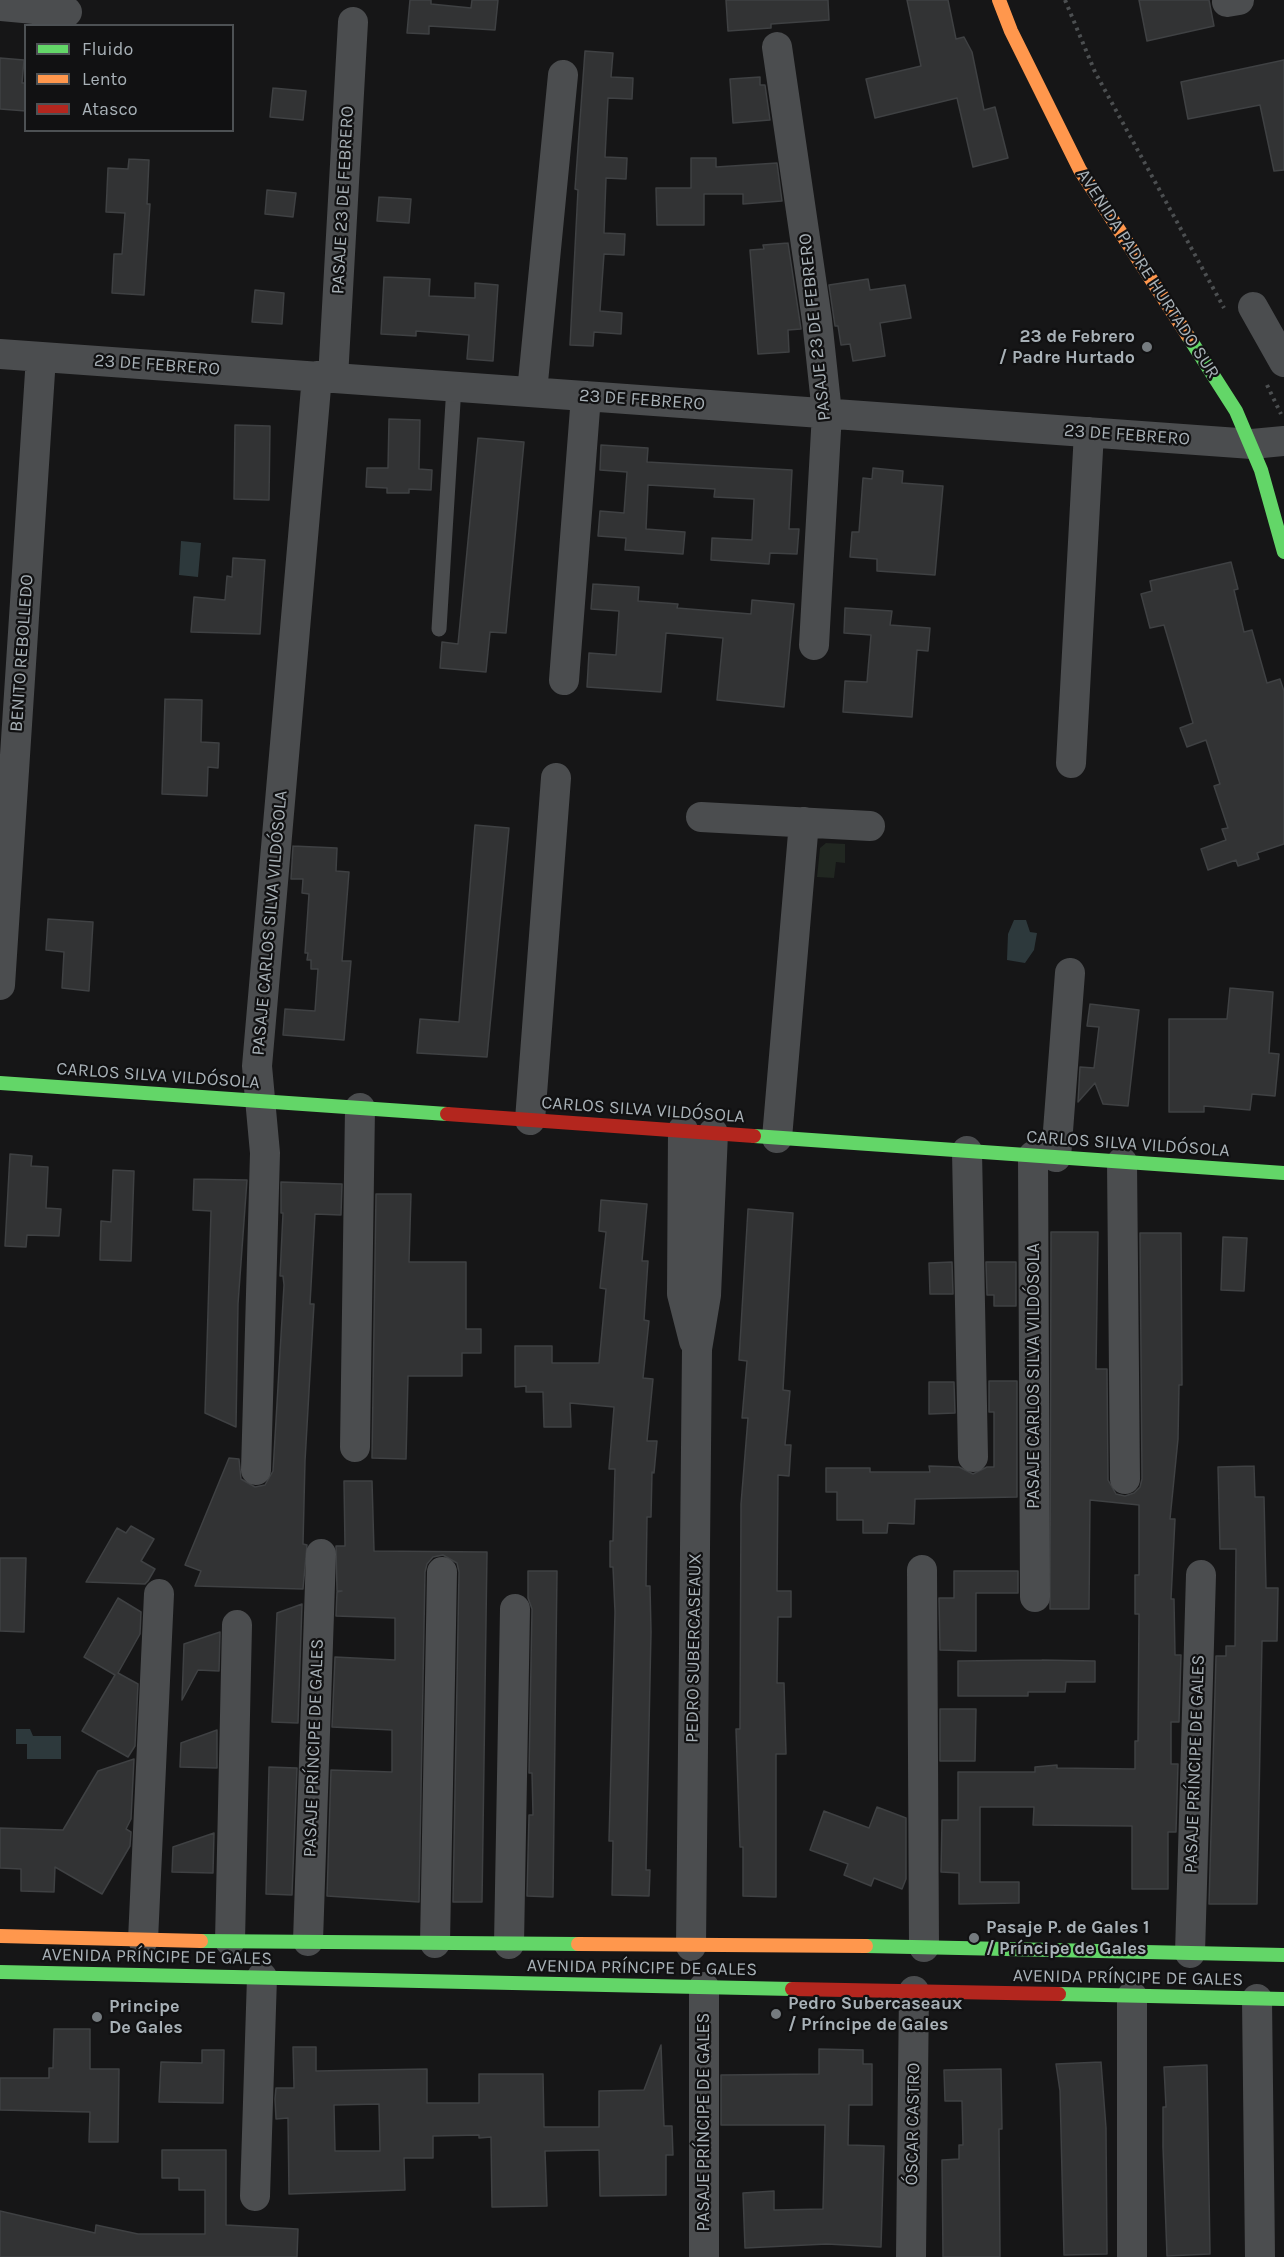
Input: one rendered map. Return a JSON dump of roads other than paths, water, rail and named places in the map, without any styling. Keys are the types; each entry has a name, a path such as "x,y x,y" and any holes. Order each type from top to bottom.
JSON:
{"main road":[{"name":"AVENIDA PADRE HURTADO SUR","path":"999,0 1011,31 1080,170 1196,350 1218,380 1252,444 1284,552"},
{"name":"CARLOS SILVA VILDÓSOLA","path":"0,1083 1284,1173"},
{"name":"AVENIDA PRÍNCIPE DE GALES","path":"0,1936 143,1940 924,1947 1284,1955"},
{"name":"AVENIDA PRÍNCIPE DE GALES","path":"0,1972 1271,1999"}],"street":[{"path":"0,6 67,12"},
{"name":"PASAJE 23 DE FEBRERO","path":"325,377 352,22"},
{"name":"PASAJE 23 DE FEBRERO","path":"777,47 817,320 827,413 813,645"},
{"path":"532,392 563,75"},
{"path":"1241,312 1274,370"},
{"name":"23 DE FEBRERO","path":"0,354 1252,444 1284,441"},
{"name":"BENITO REBOLLEDO","path":"0,985 41,357"},
{"name":"PASAJE CARLOS SILVA VILDÓSOLA","path":"256,1470 266,1153 257,1066 325,377"},
{"path":"564,680 586,396"},
{"path":"1071,763 1089,432"},
{"path":"530,1120 556,778"},
{"path":"701,817 870,826"},
{"path":"777,1138 804,822"},
{"name":"PASAJE CARLOS SILVA VILDÓSOLA","path":"1035,1597 1045,1157 1070,972"},
{"path":"355,1447 360,1108"},
{"name":"PEDRO SUBERCASEAUX","path":"683,1131 682,1294 697,1349"},
{"name":"PEDRO SUBERCASEAUX","path":"691,1946 697,1349 706,1295 713,1133"},
{"path":"967,1151 973,1457"},
{"path":"1122,1162 1125,1479"},
{"name":"PASAJE PRÍNCIPE DE GALES","path":"308,1941 321,1554"},
{"path":"922,1570 924,1947"},
{"path":"435,1943 442,1572"},
{"name":"PASAJE PRÍNCIPE DE GALES","path":"1190,1953 1201,1575"},
{"path":"143,1940 159,1594"},
{"path":"509,1944 515,1609"},
{"path":"230,1941 237,1625"},
{"path":"255,2196 262,1977"},
{"name":"PASAJE PRÍNCIPE DE GALES","path":"704,1987 704,2257"},
{"name":"ÓSCAR CASTRO","path":"911,2257 914,1991"},
{"path":"1131,2257 1132,1996"},
{"path":"1260,2257 1271,1999"}],"lane":[{"path":"439,629 454,386"}],"place":[{"name":"23 de Febrero / Padre Hurtado","path":"1147,347"},
{"name":"Pasaje P. de Gales 1 / Príncipe de Gales","path":"974,1938"},
{"name":"Pedro Subercaseaux / Príncipe de Gales","path":"776,2014"},
{"name":"Principe De Gales","path":"97,2017"}]}
